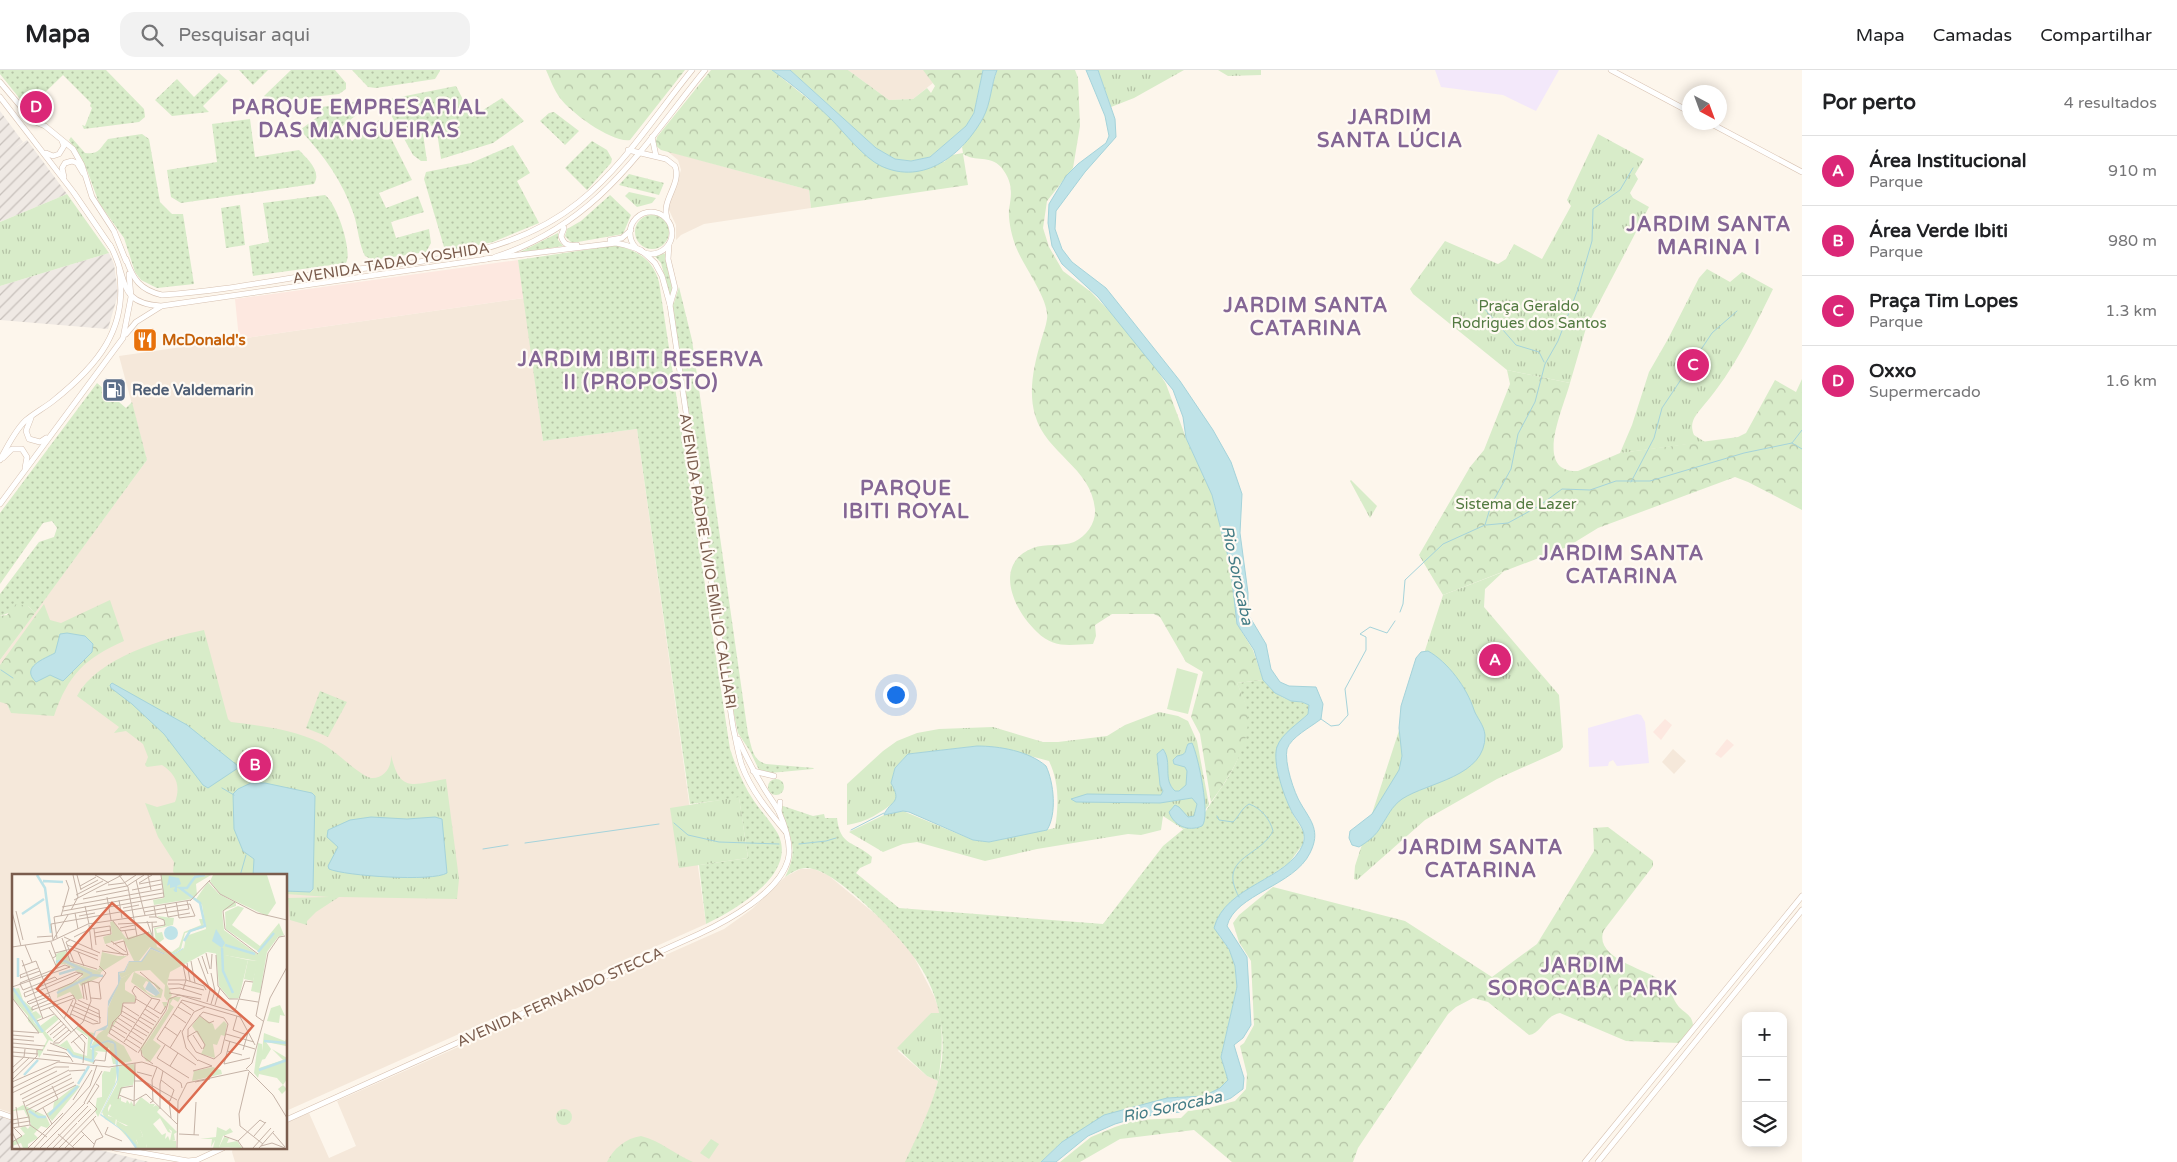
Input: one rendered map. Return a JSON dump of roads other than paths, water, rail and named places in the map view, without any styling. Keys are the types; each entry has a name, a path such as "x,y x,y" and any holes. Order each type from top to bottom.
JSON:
{"main road":[{"name":"AVENIDA TADAO YOSHIDA","path":"126,259 132,276 139,285 144,289 162,295 473,253 526,236 554,220 597,187 692,70"},
{"name":"AVENIDA TADAO YOSHIDA","path":"131,297 147,305 162,306 485,260 538,240 569,222 600,197 640,152 705,70"},
{"path":"1611,70 1682,108"},
{"path":"0,82 29,117 73,149 82,165 88,185"},
{"path":"0,97 67,184 110,245 118,258 126,291 131,297"},
{"path":"1723,130 1802,172"},
{"path":"40,148 49,155 59,154 64,146 59,137"},
{"path":"652,137 656,156"},
{"path":"485,260 616,243 656,253 663,250 670,241 672,229 665,210 677,177 677,169 670,161 628,150"},
{"path":"67,184 62,168 65,164 72,161 77,163 82,170 99,210 114,231 126,259 131,297 124,336"},
{"path":"569,222 561,231 560,236 564,244 570,246 622,238 631,230 636,219 646,213 657,213 667,219"},
{"path":"631,230 633,242 641,250"},
{"name":"AVENIDA PADRE LÍVIO EMÍLIO CALLIARI","path":"670,241 668,259 675,288 670,305"},
{"path":"0,461 16,432 32,416 75,382 112,336 120,312 121,294 118,267 110,245"},
{"name":"AVENIDA PADRE LÍVIO EMÍLIO CALLIARI","path":"641,250 660,270 670,305 733,727 742,765 767,810 785,831"},
{"name":"AVENIDA TADAO YOSHIDA","path":"62,420 136,322 162,306"},
{"path":"32,416 26,431 29,439 35,442 44,440 62,420"},
{"path":"0,504 62,420"},
{"path":"0,461 12,449 22,449 27,457 25,471"},
{"name":"AVENIDA PADRE LÍVIO EMÍLIO CALLIARI","path":"733,727 753,770 778,812"},
{"path":"753,770 774,776"},
{"path":"778,812 780,802"},
{"name":"AVENIDA FERNANDO STECCA","path":"288,1119 729,920 753,904 776,880 788,861 789,846 778,812"},
{"path":"1585,1162 1802,896"},
{"path":"1598,1162 1802,910"},
{"path":"1632,1120 1632,1111 1654,1079"},
{"path":"0,1113 12,1117"},
{"path":"125,1150 188,1161 197,1160 219,1150"}],"water":[{"path":"772,70 790,70 876,148 895,159 911,161 930,157 966,126 974,113 983,70 997,70 986,112 965,144 941,163 927,169 912,172 897,171 875,162 861,151 817,106"},
{"name":"Rio Sorocaba","path":"1086,70 1098,70 1115,119 1116,137 1085,172 1056,211 1055,229 1062,249 1072,262 1106,288 1180,381 1213,430 1231,462 1242,494 1240,533 1248,593 1248,614 1266,644 1271,669 1280,682 1289,686 1316,687 1323,704 1321,719 1293,740 1287,749 1286,755 1295,793 1315,832 1310,853 1291,874 1241,906 1232,915 1227,926 1247,957 1251,1025 1243,1038 1234,1045 1244,1078 1243,1089 1231,1098 1219,1103 1186,1107 1180,1112 1139,1117 1115,1124 1088,1136 1056,1162 1041,1162 1062,1142 1104,1115 1167,1098 1204,1096 1220,1088 1228,1080 1221,1057 1237,987 1235,966 1229,949 1214,928 1220,914 1231,902 1243,892 1285,866 1296,856 1304,839 1303,830 1291,810 1282,788 1277,770 1276,753 1282,738 1308,714 1309,705 1291,701 1275,693 1263,680 1254,650 1237,624 1230,564 1212,495 1186,438 1183,417 1173,390 1098,297 1062,264 1052,246 1048,223 1049,204 1066,176 1078,164 1106,143 1109,136 1105,116"},
{"path":"67,633 85,636 93,644 92,652 63,681 50,675 36,682 32,677 32,668 35,664 55,653 60,634"},
{"path":"1428,651 1443,662 1456,676 1467,693 1484,731 1483,749 1476,760 1466,769 1402,799 1392,808 1372,838 1359,847 1352,845 1349,838 1350,831 1372,814 1399,770 1402,756 1399,728 1401,706 1416,658 1421,652"},
{"path":"112,683 187,725 238,766 238,768 208,788 203,785 164,734 132,704 111,688 110,685"},
{"path":"1192,743 1200,772 1204,799 1205,811 1202,826 1187,828 1182,826 1174,821 1169,812 1175,805 1188,817 1194,816 1197,804 1192,798 1160,803 1076,802 1071,799 1087,794 1161,795 1163,791 1160,785 1157,754 1163,749 1166,754 1169,781 1175,791 1179,791 1186,785 1187,771 1185,767 1174,764 1173,760 1184,753 1188,744"},
{"path":"977,746 1013,750 1031,757 1046,766 1051,781 1053,798 1052,816 1047,830 989,842 973,840 909,812 903,811 884,815 896,798 891,783 895,768 908,754"},
{"path":"251,783 265,783 312,793 315,796 313,889 310,892 288,891 288,874 253,874 254,859 243,851 234,829 233,794 238,789"},
{"path":"371,817 407,819 435,817 442,819 447,873 439,876 408,878 352,874 329,869 328,866 338,847 327,837 328,830 350,820"}],"waterway":[{"path":"1400,612 1403,604 1405,580 1443,544 1485,525 1491,505 1511,469 1518,434 1535,402 1545,364 1558,341 1578,289 1592,241 1593,209 1620,190 1633,168"},
{"path":"1476,299 1516,345 1539,352 1544,362"},
{"path":"1631,482 1654,438 1662,408 1712,333 1737,311"},
{"path":"1486,525 1508,523 1539,506 1562,489 1590,490 1616,481 1650,481 1744,453 1792,443 1802,430"},
{"path":"1792,443 1802,449"},
{"path":"1321,719 1331,726 1339,725 1348,715 1345,689 1366,650 1366,637 1360,634 1370,627 1387,633 1395,621"},
{"path":"1,670 13,678"},
{"path":"222,788 234,795"},
{"path":"1217,816 1219,820 1233,822 1249,804 1264,814 1270,822 1273,831 1267,840 1236,866 1233,874 1234,884 1239,897"},
{"path":"851,830 884,813"},
{"path":"674,823 688,835 719,842 779,844"},
{"path":"525,843 659,824"},
{"path":"799,844 836,838"},
{"path":"483,849 508,845"},
{"path":"241,874 246,855"}],"place":[{"name":"Oxxo","path":"36,107"},
{"name":"McDonald's","path":"145,340"},
{"name":"Praça Tim Lopes","path":"1693,365"},
{"name":"Rede Valdemarin","path":"114,390"},
{"name":"Área Institucional","path":"1495,660"},
{"name":"Área Verde Ibiti","path":"255,765"}],"district":[{"name":"PARQUE EMPRESARIAL DAS MANGUEIRAS","path":"359,118"},
{"name":"JARDIM SANTA LÚCIA","path":"1390,128"},
{"name":"JARDIM SANTA MARINA I","path":"1709,236"},
{"name":"JARDIM SANTA CATARINA","path":"1306,316"},
{"name":"JARDIM IBITI RESERVA II (PROPOSTO)","path":"641,370"},
{"name":"PARQUE IBITI ROYAL","path":"906,500"},
{"name":"JARDIM SANTA CATARINA","path":"1622,564"},
{"name":"JARDIM SANTA CATARINA","path":"1481,858"},
{"name":"JARDIM SOROCABA PARK","path":"1583,976"}],"park label":[{"name":"Praça Geraldo Rodrigues dos Santos","path":"1529,314"},
{"name":"Sistema de Lazer","path":"1516,504"}]}
